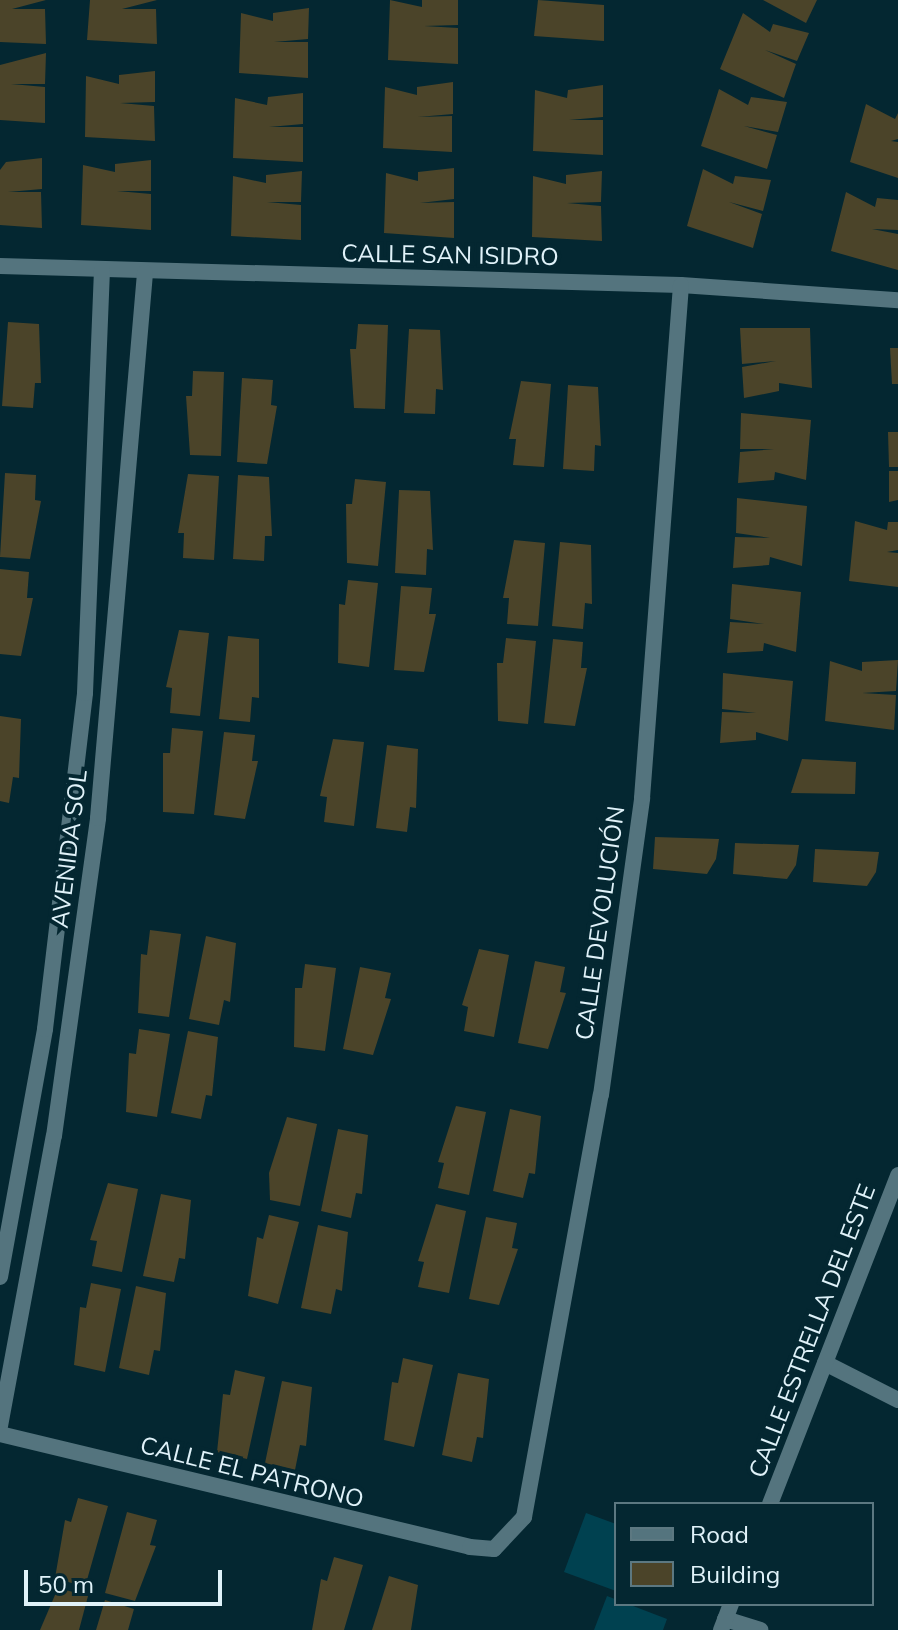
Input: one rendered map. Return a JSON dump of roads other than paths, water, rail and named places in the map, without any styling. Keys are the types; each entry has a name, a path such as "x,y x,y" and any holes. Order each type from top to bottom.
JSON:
{"street":[{"name":"CALLE SAN ISIDRO","path":"0,266 145,273 681,285 898,300"},
{"name":"AVENIDA SOL","path":"0,1277 29,1131 45,1029 85,693 102,269"},
{"name":"AVENIDA SOL","path":"0,1426 54,1136 115,661 145,273"},
{"name":"CALLE DEVOLUCIÓN","path":"494,1549 524,1517 601,1095 642,798 681,285"},
{"path":"85,693 115,661"},
{"path":"45,1029 68,1032"},
{"path":"29,1131 54,1136"},
{"name":"CALLE ESTRELLA DEL ESTE","path":"771,1502 898,1175"},
{"path":"825,1363 898,1400"},
{"name":"CALLE EL PATRONO","path":"0,1434 347,1520 494,1549"},
{"path":"725,1618 760,1630"}]}
